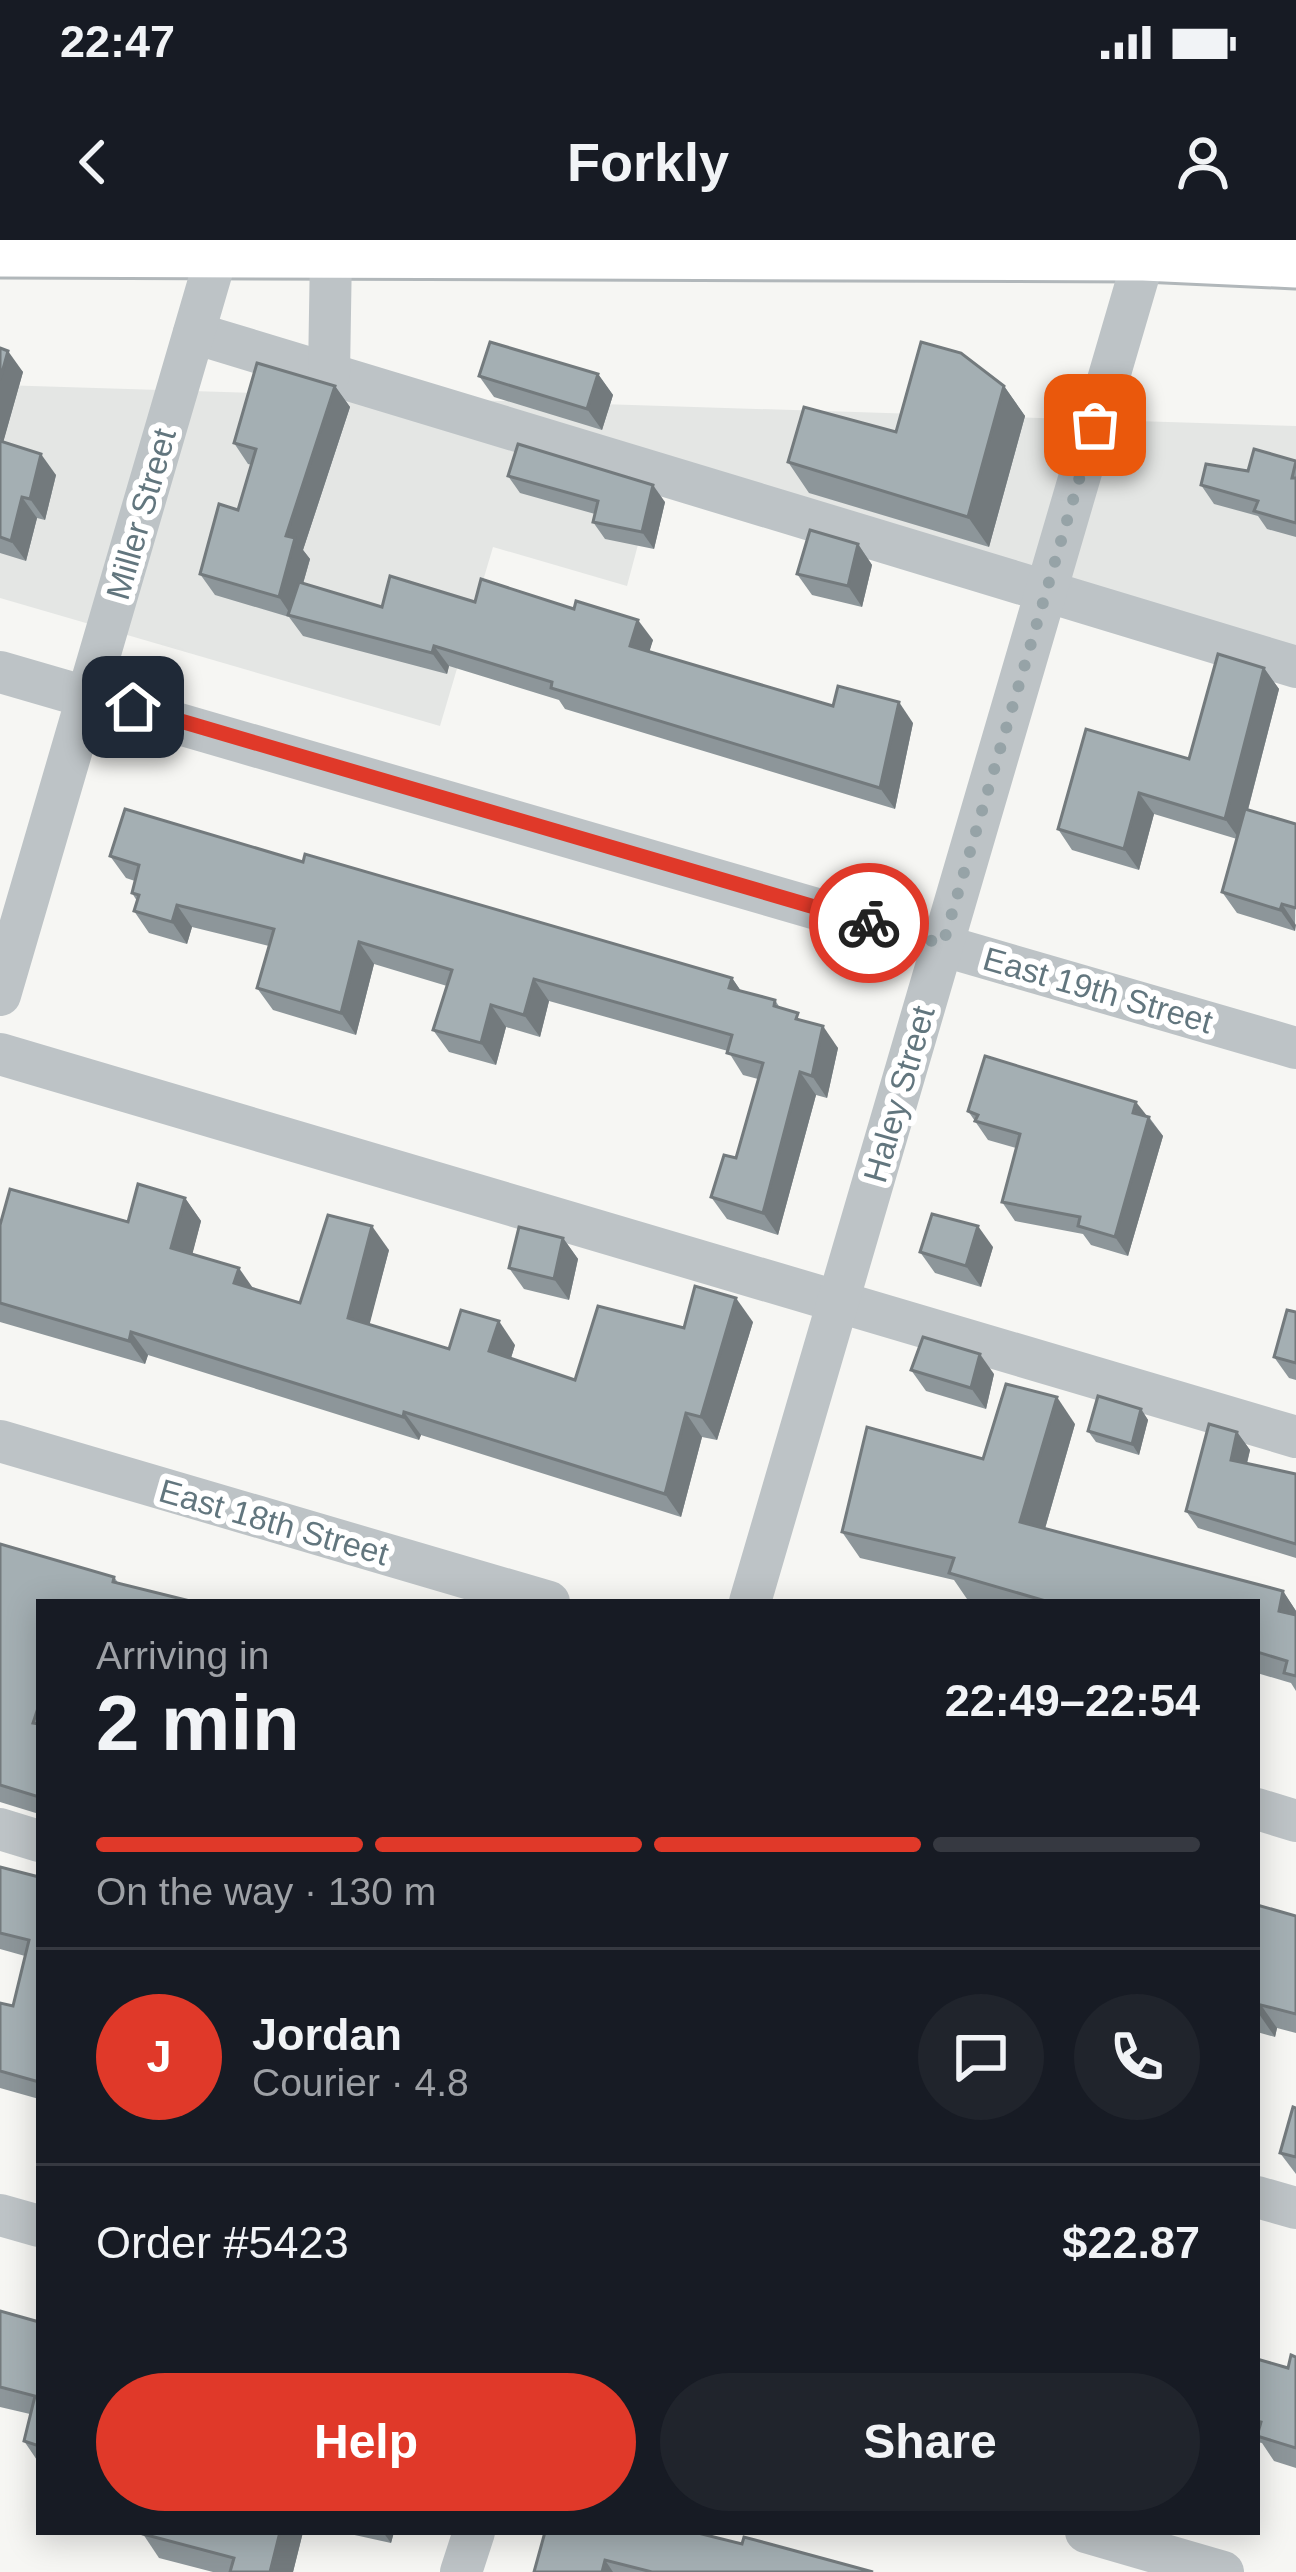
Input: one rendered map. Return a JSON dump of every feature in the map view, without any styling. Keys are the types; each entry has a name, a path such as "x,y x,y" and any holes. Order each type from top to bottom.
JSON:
{"main road":[{"path":"0,251 219,246 331,252 1141,245 1296,262"}],"street":[{"name":"Haley Street","path":"751,1599 1045,595 1141,245"},
{"name":"Miller Street","path":"0,995 219,246"},
{"path":"328,374 331,252"},
{"path":"194,332 1296,668"},
{"name":"East 19th Street","path":"0,672 1296,1048"},
{"path":"0,1054 1296,1437"},
{"name":"East 18th Street","path":"0,1442 539,1599"},
{"path":"1260,1811 1296,1821"},
{"path":"0,1829 36,1839"},
{"path":"1260,2198 1296,2208"},
{"path":"0,2215 36,2225"},
{"path":"461,2572 473,2535"},
{"path":"1096,2535 1223,2572"}],"shaded area":[{"path":"0,385 1296,426 1296,647 660,462 627,586 493,547 440,726 0,598"}],"building":[{"path":"490,342 598,374 587,409 479,376"},
{"path":"921,342 961,353 1004,386 968,517 788,462 804,407 896,432"},
{"path":"0,348 8,351 0,380"},
{"path":"257,363 335,386 286,536 295,538 279,597 200,574 219,504 238,510 256,449 234,443"},
{"path":"0,441 41,454 30,499 22,497 11,541 0,537"},
{"path":"518,444 653,485 642,532 593,522 598,501 508,476"},
{"path":"1254,449 1296,461 1292,478 1296,478 1296,523 1254,511 1258,501 1201,485 1206,464 1248,471"},
{"path":"810,530 858,544 848,586 797,574"},
{"path":"390,576 475,602 481,579 574,609 576,601 638,620 630,646 833,706 838,686 899,702 880,788 551,688 552,682 434,646 432,653 288,615 299,582 382,607"},
{"path":"1218,654 1264,668 1225,819 1139,793 1124,849 1058,829 1086,729 1189,759"},
{"path":"125,809 303,862 305,854 732,978 729,988 775,1000 774,1006 798,1013 796,1019 823,1026 812,1076 800,1072 763,1213 711,1197 724,1155 736,1158 763,1063 727,1053 732,1035 534,979 524,1015 491,1005 481,1043 433,1030 452,970 359,942 341,1013 257,988 274,929 177,905 172,922 134,911 139,895 132,893 139,865 110,856"},
{"path":"1245,809 1296,824 1296,908 1282,904 1280,910 1222,892"},
{"path":"985,1056 1136,1102 1133,1113 1149,1117 1115,1237 1078,1226 1080,1217 1002,1202 1020,1134 975,1121 978,1115 968,1111"},
{"path":"138,1184 185,1198 171,1248 239,1268 234,1283 300,1303 328,1215 372,1226 348,1318 449,1349 461,1310 499,1321 489,1351 575,1380 598,1306 684,1328 695,1286 736,1298 701,1417 686,1413 665,1494 131,1332 129,1341 0,1303 0,1225 10,1189 128,1222"},
{"path":"932,1214 978,1226 966,1266 920,1252"},
{"path":"519,1227 563,1238 554,1279 509,1268"},
{"path":"1287,1310 1296,1312 1296,1363 1274,1357"},
{"path":"923,1337 980,1354 971,1388 911,1370"},
{"path":"1006,1384 1057,1397 1020,1522 1283,1591 1279,1611 1296,1615 1296,1676 1284,1673 1287,1661 1260,1653 1260,1599 1039,1599 949,1573 954,1558 842,1532 867,1427 983,1459"},
{"path":"1098,1396 1141,1409 1132,1444 1088,1431"},
{"path":"1209,1424 1237,1432 1231,1460 1296,1474 1296,1544 1186,1511"},
{"path":"0,1544 114,1577 113,1582 182,1599 36,1599 36,1796 0,1785"},
{"path":"0,1867 36,1876 36,2081 0,2071 0,2003 13,2006 29,1940 0,1933"},
{"path":"1260,1906 1296,1916 1296,2014 1261,2005 1260,2010"},
{"path":"1296,2108 1296,2157 1280,2153"},
{"path":"0,2311 36,2321 36,2445 24,2441 35,2396 0,2387"},
{"path":"1291,2355 1296,2357 1296,2448 1260,2437 1260,2360 1288,2368"},
{"path":"147,2535 279,2535 270,2572 230,2572 234,2558"},
{"path":"544,2535 706,2535 742,2544 744,2537 873,2572 652,2572 605,2560 602,2572 534,2572"}],"way so far":[{"path":"869,923 943,944 1095,425"}],"route":[{"path":"133,707 869,923"}]}
